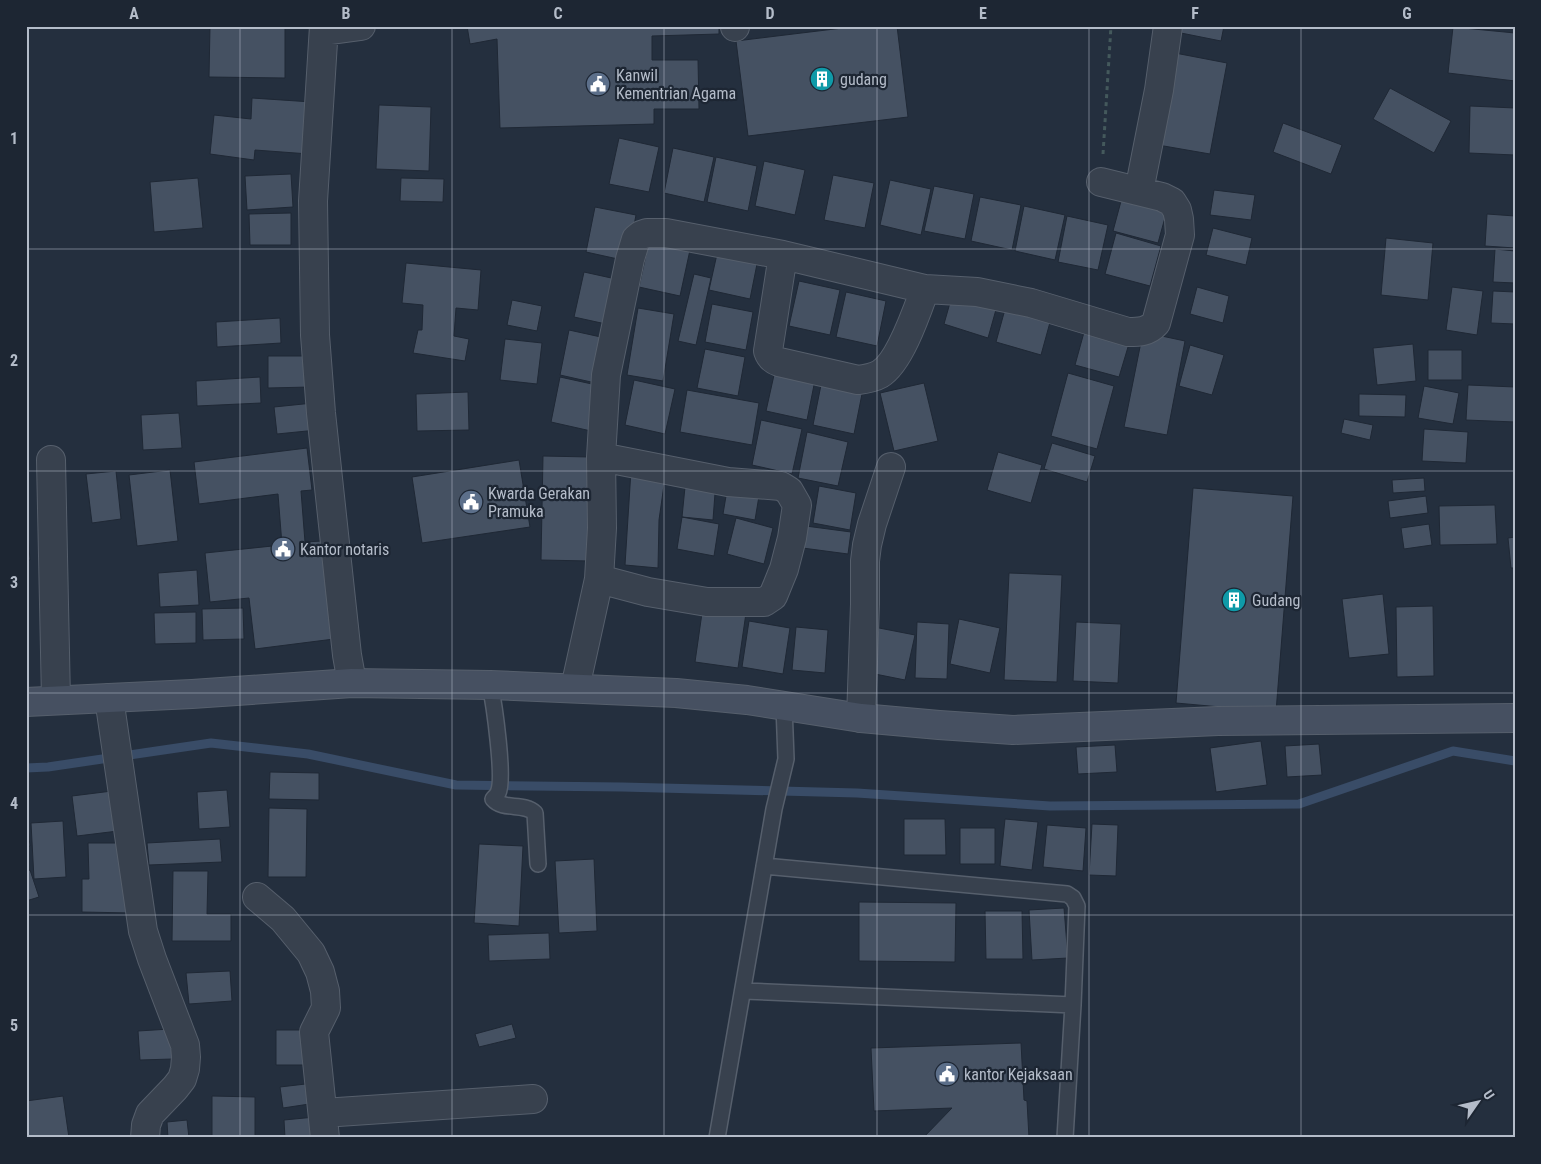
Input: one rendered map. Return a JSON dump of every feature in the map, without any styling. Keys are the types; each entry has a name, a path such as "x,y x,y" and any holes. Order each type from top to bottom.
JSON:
{"street":[{"path":"352,683 346,645 321,413 315,335 313,201 324,29 360,26"},
{"path":"1139,192 1159,90 1168,26"},
{"path":"575,688 599,579 602,528 601,457 606,375 630,259 636,239 647,233 666,233 783,255 925,289 977,292 1031,303 1128,332 1148,330 1156,323 1180,236 1177,210 1172,202 1162,197 1102,182"},
{"path":"783,255 768,351 769,356 773,360 779,362 858,380 869,379 880,374 889,366 908,333 925,289"},
{"path":"599,579 648,592 707,602 764,602 773,596 784,569 792,538 797,505 789,490 781,486 728,482 601,457"},
{"path":"51,460 56,700"},
{"path":"861,718 865,561 872,524 891,467"},
{"path":"26,702 192,694 352,683 490,685 685,694 746,700 861,718 1013,730 1218,721 1515,718"},
{"path":"109,698 143,931 186,1045 185,1069 182,1079 150,1114 146,1125 145,1138"},
{"path":"257,897 283,918 310,953 320,972 325,991 326,1008 314,1032 324,1125 533,1099"}],"lane":[{"path":"490,685 495,709 500,773 499,792 493,799 498,804 529,809 535,814 538,864"},
{"path":"717,1138 744,991 774,809 786,759 784,706"},
{"path":"764,866 1067,894 1073,898 1076,906 1073,1005 1065,1138"},
{"path":"744,991 1073,1005"}],"path":[{"path":"1102,182 1111,26"}],"building":[{"path":"210,26 285,26 285,78 209,77"},
{"name":"Kanwil Kementrian Agama","path":"467,26 719,26 719,34 652,36 652,60 698,60 699,109 654,109 654,124 500,128 497,39 470,44"},
{"name":"gudang","path":"859,26 897,26 908,117 748,136 736,41"},
{"path":"1177,26 1224,26 1221,41 1176,32"},
{"path":"1453,27 1515,33 1515,81 1448,73"},
{"path":"1175,53 1227,63 1210,154 1158,145"},
{"path":"1390,88 1451,121 1434,153 1373,119"},
{"path":"252,98 312,102 309,154 255,150 254,160 210,154 214,115 251,119"},
{"path":"379,105 431,107 429,171 376,169"},
{"path":"1470,106 1515,108 1515,155 1469,153"},
{"path":"1283,123 1342,145 1331,174 1273,152"},
{"path":"619,138 659,147 649,192 609,184"},
{"path":"673,148 714,157 704,202 664,193"},
{"path":"716,157 757,166 748,211 707,202"},
{"path":"764,161 805,170 795,215 755,206"},
{"path":"291,174 293,207 247,210 245,176"},
{"path":"833,175 874,183 865,228 824,220"},
{"path":"198,178 203,228 154,232 150,182"},
{"path":"401,178 444,179 443,202 400,201"},
{"path":"890,180 931,189 921,235 880,225"},
{"path":"934,186 974,194 965,239 924,231"},
{"path":"1124,190 1169,203 1158,243 1113,231"},
{"path":"1214,190 1255,195 1251,220 1210,215"},
{"path":"980,197 1021,205 1012,250 971,241"},
{"path":"1024,206 1065,215 1055,260 1015,251"},
{"path":"595,207 636,215 627,261 586,252"},
{"path":"291,213 291,245 250,245 249,214"},
{"path":"1487,214 1515,216 1515,248 1485,246"},
{"path":"1067,216 1108,225 1098,270 1058,262"},
{"path":"1213,228 1252,238 1246,265 1206,255"},
{"path":"1116,233 1161,246 1150,286 1105,274"},
{"path":"1386,238 1433,243 1428,300 1381,295"},
{"path":"649,241 690,250 680,296 639,287"},
{"path":"719,245 759,254 750,299 709,290"},
{"path":"1495,249 1515,251 1515,283 1493,282"},
{"path":"406,263 481,270 478,310 456,308 454,336 469,339 465,361 413,353 418,330 422,330 423,305 402,303"},
{"path":"584,272 625,281 615,326 574,317"},
{"path":"694,274 711,278 696,345 678,341"},
{"path":"799,281 840,290 830,335 789,326"},
{"path":"1197,287 1229,296 1223,323 1190,314"},
{"path":"1452,287 1483,291 1477,335 1446,330"},
{"path":"1493,291 1515,292 1515,324 1491,323"},
{"path":"846,292 886,301 877,346 836,337"},
{"path":"953,292 997,306 988,338 944,324"},
{"path":"512,300 542,306 537,331 507,325"},
{"path":"1007,302 1052,315 1041,355 996,342"},
{"path":"712,304 753,312 746,350 705,342"},
{"path":"638,308 674,314 663,381 627,375"},
{"path":"280,318 281,343 217,347 216,322"},
{"path":"1086,325 1131,337 1119,377 1075,365"},
{"path":"569,330 610,339 600,384 560,375"},
{"path":"1143,332 1185,341 1167,435 1124,427"},
{"path":"505,339 542,343 537,384 500,380"},
{"path":"1413,344 1416,381 1377,385 1373,348"},
{"path":"1190,345 1224,355 1212,395 1179,386"},
{"path":"705,349 745,357 738,396 697,388"},
{"path":"1428,350 1462,350 1462,380 1428,380"},
{"path":"268,356 309,356 310,387 268,388"},
{"path":"776,366 816,375 807,420 766,411"},
{"path":"1068,373 1114,386 1097,449 1051,436"},
{"path":"260,377 261,403 197,406 196,381"},
{"path":"560,377 601,386 591,431 551,422"},
{"path":"634,380 675,389 665,434 625,425"},
{"path":"822,380 863,389 854,434 813,425"},
{"path":"924,383 938,441 894,451 880,393"},
{"path":"1468,385 1515,387 1515,422 1466,420"},
{"path":"1424,386 1459,393 1453,424 1418,418"},
{"path":"687,390 759,403 752,445 680,432"},
{"path":"468,392 469,430 417,431 416,394"},
{"path":"1359,394 1406,395 1405,417 1359,416"},
{"path":"313,403 317,430 277,434 274,407"},
{"path":"179,413 182,448 143,450 141,415"},
{"path":"1344,419 1373,425 1370,440 1341,433"},
{"path":"761,420 802,429 792,474 752,465"},
{"path":"1424,429 1468,432 1466,463 1422,461"},
{"path":"807,432 848,442 838,486 798,478"},
{"path":"1052,443 1095,456 1087,482 1044,469"},
{"name":"Kantor notaris","path":"307,448 312,490 301,491 305,542 322,541 334,639 255,649 249,598 210,602 205,553 282,545 278,494 199,504 194,462"},
{"path":"998,452 1042,465 1031,503 987,490"},
{"path":"543,456 590,457 589,561 541,560"},
{"name":"Kwarda Gerakan Pramuka","path":"519,460 530,527 422,543 412,477"},
{"path":"170,470 178,541 137,546 129,475"},
{"path":"631,470 665,478 659,520 658,568 625,565"},
{"path":"116,471 121,519 92,523 86,474"},
{"path":"686,477 716,480 713,520 682,517"},
{"path":"1424,478 1425,491 1393,493 1392,480"},
{"path":"819,486 856,493 850,530 813,523"},
{"name":"Gudang","path":"1193,488 1293,496 1276,712 1176,703"},
{"path":"727,490 759,496 755,520 723,514"},
{"path":"1426,496 1428,513 1390,518 1388,501"},
{"path":"1495,505 1497,544 1440,545 1439,506"},
{"path":"26,510 30,560 26,560"},
{"path":"682,517 719,524 714,556 677,549"},
{"path":"736,518 773,528 764,564 727,554"},
{"path":"1429,524 1432,545 1404,549 1401,528"},
{"path":"798,525 851,532 848,554 795,547"},
{"path":"1515,537 1515,568 1511,568 1508,538"},
{"path":"197,570 199,605 160,607 158,573"},
{"path":"1009,573 1062,575 1057,682 1004,680"},
{"path":"1383,594 1389,654 1349,658 1342,599"},
{"path":"703,606 746,613 738,668 695,662"},
{"path":"1433,606 1434,676 1397,677 1396,607"},
{"path":"243,608 244,639 203,640 202,609"},
{"path":"196,612 196,643 155,644 154,613"},
{"path":"959,619 1000,628 990,673 950,664"},
{"path":"749,621 790,628 783,674 742,667"},
{"path":"917,622 949,624 947,679 915,678"},
{"path":"1076,622 1121,624 1118,683 1073,681"},
{"path":"796,627 828,630 825,673 792,670"},
{"path":"874,627 915,635 905,680 865,672"},
{"path":"1261,741 1267,785 1216,792 1210,748"},
{"path":"1319,744 1322,775 1287,777 1285,746"},
{"path":"1115,745 1117,772 1078,774 1076,747"},
{"path":"270,772 319,773 319,800 269,799"},
{"path":"227,790 230,827 199,829 197,792"},
{"path":"112,791 118,831 77,836 72,796"},
{"path":"269,808 307,809 306,877 268,877"},
{"path":"26,810 30,846 26,846"},
{"path":"904,819 945,819 946,855 904,855"},
{"path":"1005,819 1038,822 1032,870 1000,866"},
{"path":"63,821 66,877 34,879 31,823"},
{"path":"1092,824 1118,825 1116,876 1089,875"},
{"path":"1047,825 1086,828 1083,871 1043,867"},
{"path":"960,828 995,828 995,864 960,864"},
{"path":"220,839 222,862 149,865 147,843"},
{"path":"88,843 123,843 132,913 82,912 82,879 89,879"},
{"path":"479,844 523,846 519,926 474,923"},
{"path":"594,859 597,931 559,933 555,861"},
{"path":"30,870 39,897 26,901 26,871"},
{"path":"173,871 208,871 207,914 231,914 231,941 172,941"},
{"path":"859,902 956,903 955,962 859,961"},
{"path":"1064,908 1068,958 1032,960 1029,910"},
{"path":"985,911 1022,911 1023,959 986,959"},
{"path":"549,933 550,959 489,961 488,935"},
{"path":"230,971 232,1001 189,1004 186,973"},
{"path":"512,1024 516,1038 479,1047 475,1034"},
{"path":"170,1029 172,1059 140,1060 138,1031"},
{"path":"276,1030 304,1030 305,1065 276,1065"},
{"name":"kantor Kejaksaan","path":"1021,1043 1024,1100 1027,1101 1029,1138 923,1138 952,1108 874,1111 871,1048"},
{"path":"314,1083 316,1103 283,1108 280,1087"},
{"path":"63,1096 69,1138 26,1138 26,1101"},
{"path":"212,1096 255,1097 255,1138 212,1138"},
{"path":"315,1117 317,1138 285,1138 284,1120"},
{"path":"187,1120 189,1138 168,1138 167,1122"}],"waterway":[{"path":"26,768 48,767 211,743 308,754 456,785 857,793 1050,806 1299,804 1453,751 1515,761"}],"place":[{"name":"gudang","path":"822,79"},
{"name":"Kanwil Kementrian Agama","path":"598,84"},
{"name":"Kwarda Gerakan Pramuka","path":"471,502"},
{"name":"Kantor notaris","path":"283,549"},
{"name":"Gudang","path":"1234,600"},
{"name":"kantor Kejaksaan","path":"947,1074"}]}
